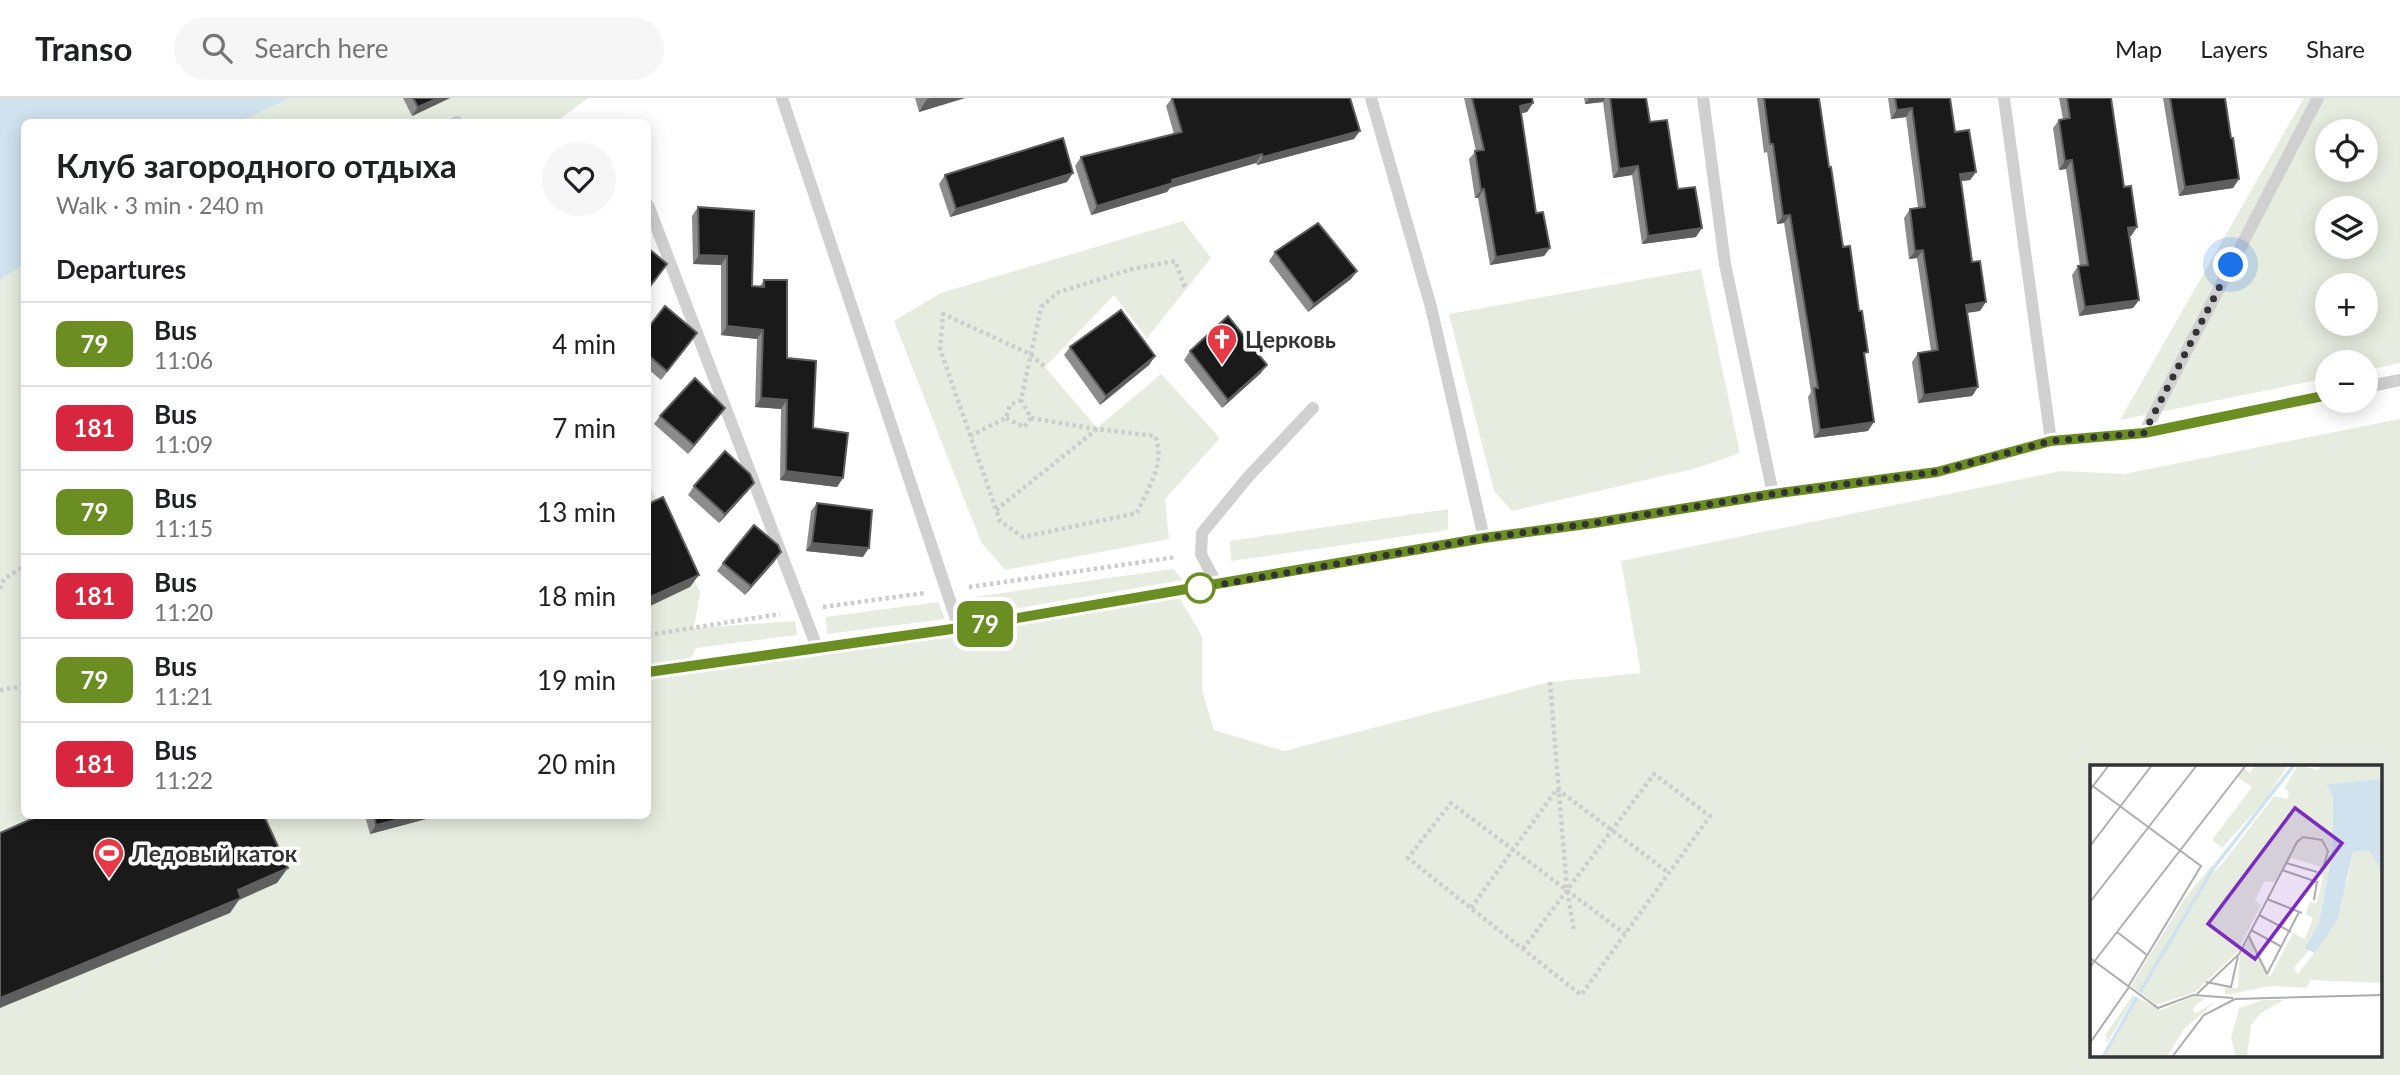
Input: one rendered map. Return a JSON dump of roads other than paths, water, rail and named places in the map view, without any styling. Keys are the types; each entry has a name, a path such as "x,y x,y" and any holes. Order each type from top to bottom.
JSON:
{"lane":[{"path":"782,98 959,628"},
{"path":"1371,98 1431,307 1484,538"},
{"path":"1703,98 1725,264 1773,494"},
{"path":"2004,98 2051,441"},
{"path":"2144,433 2318,98"},
{"path":"651,213 818,650"},
{"path":"2378,385 2400,380"},
{"path":"651,671 818,650 1484,538 1937,472 2051,441 2144,433 2315,398"},
{"path":"1217,585 1201,554 1202,533 1248,477 1313,408"}],"water":[{"path":"0,98 290,98 246,119 21,119 21,266 0,280"}],"place":[{"name":"Церковь","path":"1222,366"},
{"name":"Ледовый каток","path":"109,880"}]}
